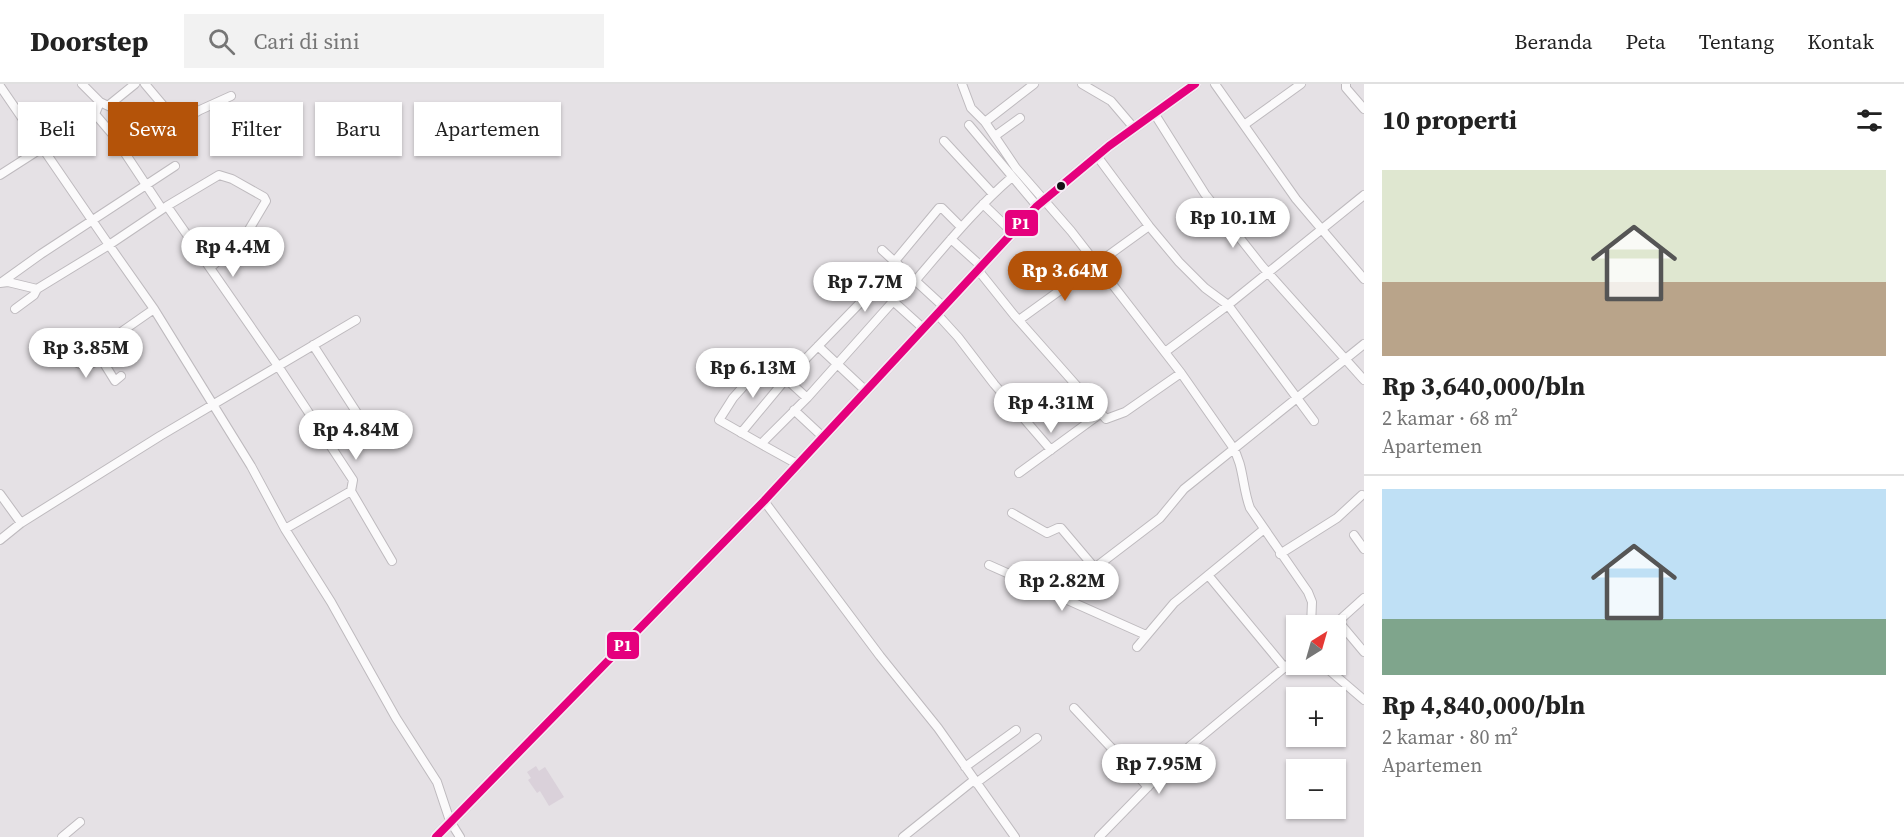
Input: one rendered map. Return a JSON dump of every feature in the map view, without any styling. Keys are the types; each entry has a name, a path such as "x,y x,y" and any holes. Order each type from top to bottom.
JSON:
{"main road":[{"path":"436,837 764,501 1040,203 1097,156 1196,84"}],"street":[{"path":"81,84 100,102 108,105"},
{"path":"113,102 135,84"},
{"path":"145,84 160,102"},
{"path":"962,84 971,108 995,136 1040,203"},
{"path":"985,123 1034,84"},
{"path":"1082,84 1111,101 1134,128"},
{"path":"1215,84 1296,199 1364,279"},
{"path":"1244,125 1301,84"},
{"path":"1346,84 1346,88 1364,109"},
{"path":"0,86 18,112"},
{"path":"198,111 231,96"},
{"path":"96,112 100,102"},
{"path":"1154,114 1205,194 1268,272 1364,380"},
{"path":"96,115 113,135 145,186 164,207 210,268 278,366 353,480 351,491 392,561"},
{"path":"995,136 1020,118"},
{"path":"969,125 1012,177 1040,203 1096,264 1165,352 1235,450 1242,467 1245,496 1250,508 1263,530 1308,592 1312,602 1311,615"},
{"path":"944,141 993,194"},
{"path":"0,175 28,156"},
{"path":"48,156 154,309 251,466 285,529 331,602 411,743 437,782 450,821 460,837"},
{"path":"1097,156 1149,226 1188,272 1228,305 1314,421"},
{"path":"1,283 175,166"},
{"path":"15,309 34,295 37,289 109,245 164,207 219,176 232,179 264,196 266,201 244,238 210,268"},
{"path":"761,444 807,398 961,227 1012,177"},
{"path":"1165,352 1228,305 1364,195"},
{"path":"983,204 1012,232"},
{"path":"741,433 785,380 896,263 939,208 942,208 961,227"},
{"path":"1019,320 1149,226"},
{"path":"951,239 980,268 1019,320 1106,419 1113,418 1181,374"},
{"path":"882,250 914,280 994,384 1051,450"},
{"path":"1,283 37,289"},
{"path":"893,301 924,329"},
{"path":"93,351 154,309"},
{"path":"0,540 21,523 160,436 356,320"},
{"path":"89,339 93,351 101,358 115,381 121,376"},
{"path":"1071,586 1160,518 1180,493 1364,344"},
{"path":"313,345 366,427"},
{"path":"818,346 866,391"},
{"path":"69,359 91,366 101,358"},
{"path":"797,464 718,420 733,398 766,362 807,398"},
{"path":"794,410 823,437"},
{"path":"1019,473 1100,414"},
{"path":"285,529 351,491"},
{"path":"0,494 21,523"},
{"path":"1280,554 1337,518 1362,495"},
{"path":"764,501 880,656 938,728 1015,837"},
{"path":"1012,513 1047,533 1061,528 1094,567"},
{"path":"1137,647 1174,603 1263,530"},
{"path":"1354,535 1364,549"},
{"path":"989,565 1146,635"},
{"path":"1099,837 1184,751 1285,668 1208,575"},
{"path":"1345,615 1364,598"},
{"path":"1346,633 1364,652"},
{"path":"1335,675 1364,700"},
{"path":"1074,708 1149,787"},
{"path":"965,767 1016,730"},
{"path":"903,837 975,781 1037,738"},
{"path":"62,837 80,822"}],"shaded area":[{"path":"536,766 539,771 545,767 564,797 549,806 540,791 537,793 528,780 531,778 527,772"}],"transit line":[{"name":"P1","path":"436,837 764,501 1037,206 1109,146 1195,84"}]}
